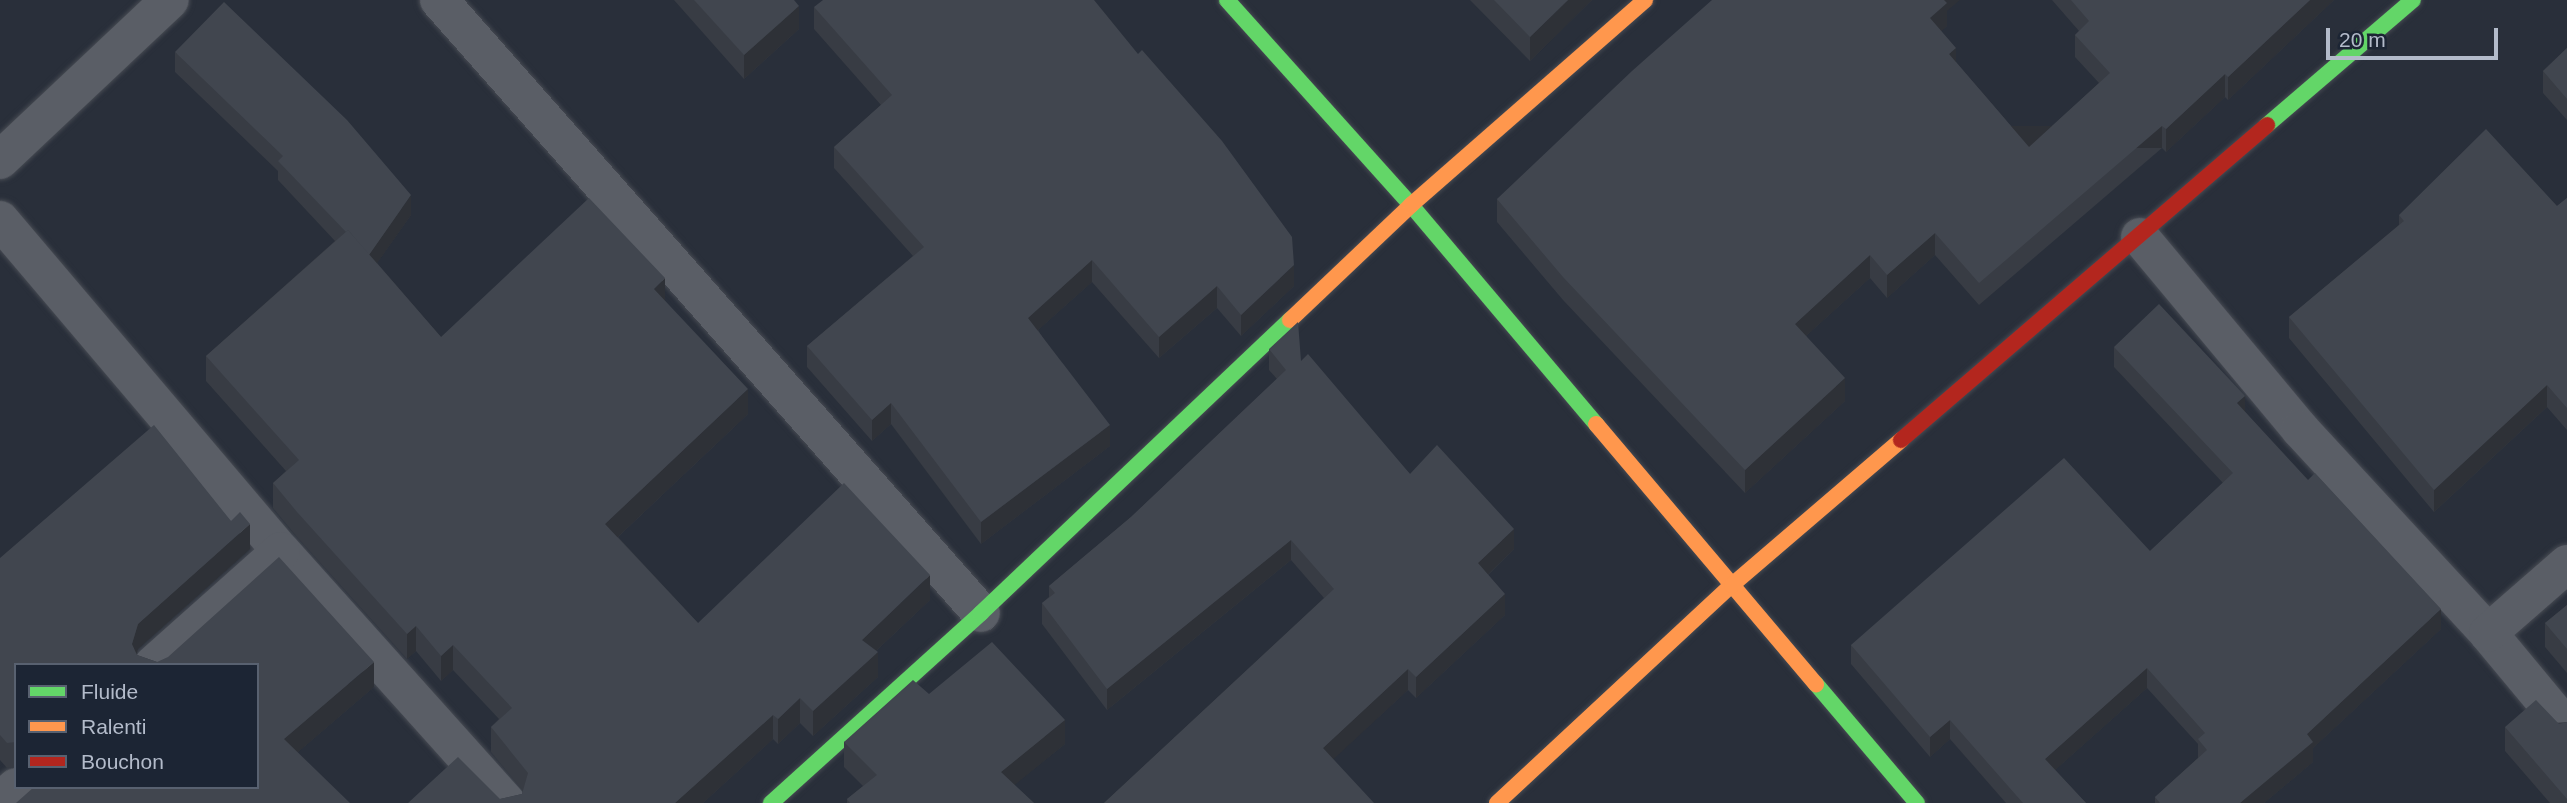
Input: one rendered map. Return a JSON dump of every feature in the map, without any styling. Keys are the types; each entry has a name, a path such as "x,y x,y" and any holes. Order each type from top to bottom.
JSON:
{"street":[{"path":"0,160 170,0"},
{"path":"439,0 981,613"},
{"path":"1227,0 1411,205 1917,803"},
{"path":"771,803 981,613 1411,205 1645,0"},
{"path":"1497,803 1732,585 2413,0"},
{"path":"0,220 281,551 507,803"},
{"path":"2140,237 2300,429 2488,633 2567,728"},
{"path":"155,663 281,551"},
{"path":"2488,633 2567,564"},
{"path":"0,801 14,789"}],"building":[{"path":"694,0 794,0 799,6 744,55"},
{"path":"823,0 1094,0 1138,54 1142,50 1222,141 1292,237 1294,265 1241,315 1217,286 1159,337 1092,260 1028,318 1110,425 981,522 891,403 872,420 807,346 924,247 834,147 892,95 814,7"},
{"path":"1494,0 1568,0 1530,37"},
{"path":"1712,0 1944,0 1947,3 1930,18 1956,48 1949,54 2029,147 2110,73 2075,35 2089,21 2071,0 2310,0 2228,77 2225,74 2166,129 2162,126 1979,283 1935,233 1887,275 1870,255 1795,324 1845,378 1745,470 1563,277 1497,199 1632,71"},
{"path":"224,2 347,120 411,195 369,255 348,230 346,232 278,161 283,156 175,52"},
{"path":"2567,48 2567,99 2543,71"},
{"path":"2486,129 2557,206 2567,198 2567,408 2547,385 2434,490 2289,317 2404,221 2399,215"},
{"path":"589,198 665,278 654,289 748,389 605,524 698,623 844,483 930,575 862,640 878,652 813,711 800,698 778,719 773,715 675,803 408,803 458,757 500,799 522,794 528,773 491,727 512,708 453,645 441,656 416,626 407,634 297,512 273,483 299,460 206,356 348,230 441,337"},
{"path":"2159,304 2245,396 2237,403 2308,480 2315,473 2441,609 2307,734 2313,742 2240,803 2160,803 2155,797 2207,750 2198,739 2205,733 2147,668 2045,759 2086,803 2023,803 1950,720 1930,737 1851,645 2064,458 2150,551 2233,473 2114,347"},
{"path":"1298,322 1301,361 1308,354 1410,474 1437,445 1514,529 1478,563 1505,594 1416,677 1408,669 1323,748 1374,803 1104,803 1334,589 1291,540 1107,689 1042,603 1055,593 1049,586 1131,517 1286,370 1269,349"},
{"path":"154,425 231,521 240,512 250,524 138,624 132,644 137,655 157,662 168,657 279,557 374,662 284,739 350,803 16,803 32,789 259,789 259,663 14,663 14,742 7,743 0,735 0,558"},
{"path":"2567,605 2567,649 2545,623"},
{"path":"992,642 1065,720 1001,772 1034,803 850,803 847,799 877,775 844,742 913,680 929,694"},
{"path":"2536,700 2559,724 2567,722 2567,799 2505,727"}],"traffic: fast":[{"path":"1227,0 1411,205 1596,424"},
{"path":"2267,125 2413,0"},
{"path":"771,803 981,613 1290,320"},
{"path":"1816,684 1917,803"}],"traffic: slow":[{"path":"1290,320 1411,205 1645,0"},
{"path":"1596,424 1816,684"},
{"path":"1497,803 1732,585 1901,440"}],"traffic: jam":[{"path":"1901,440 2267,125"}]}
